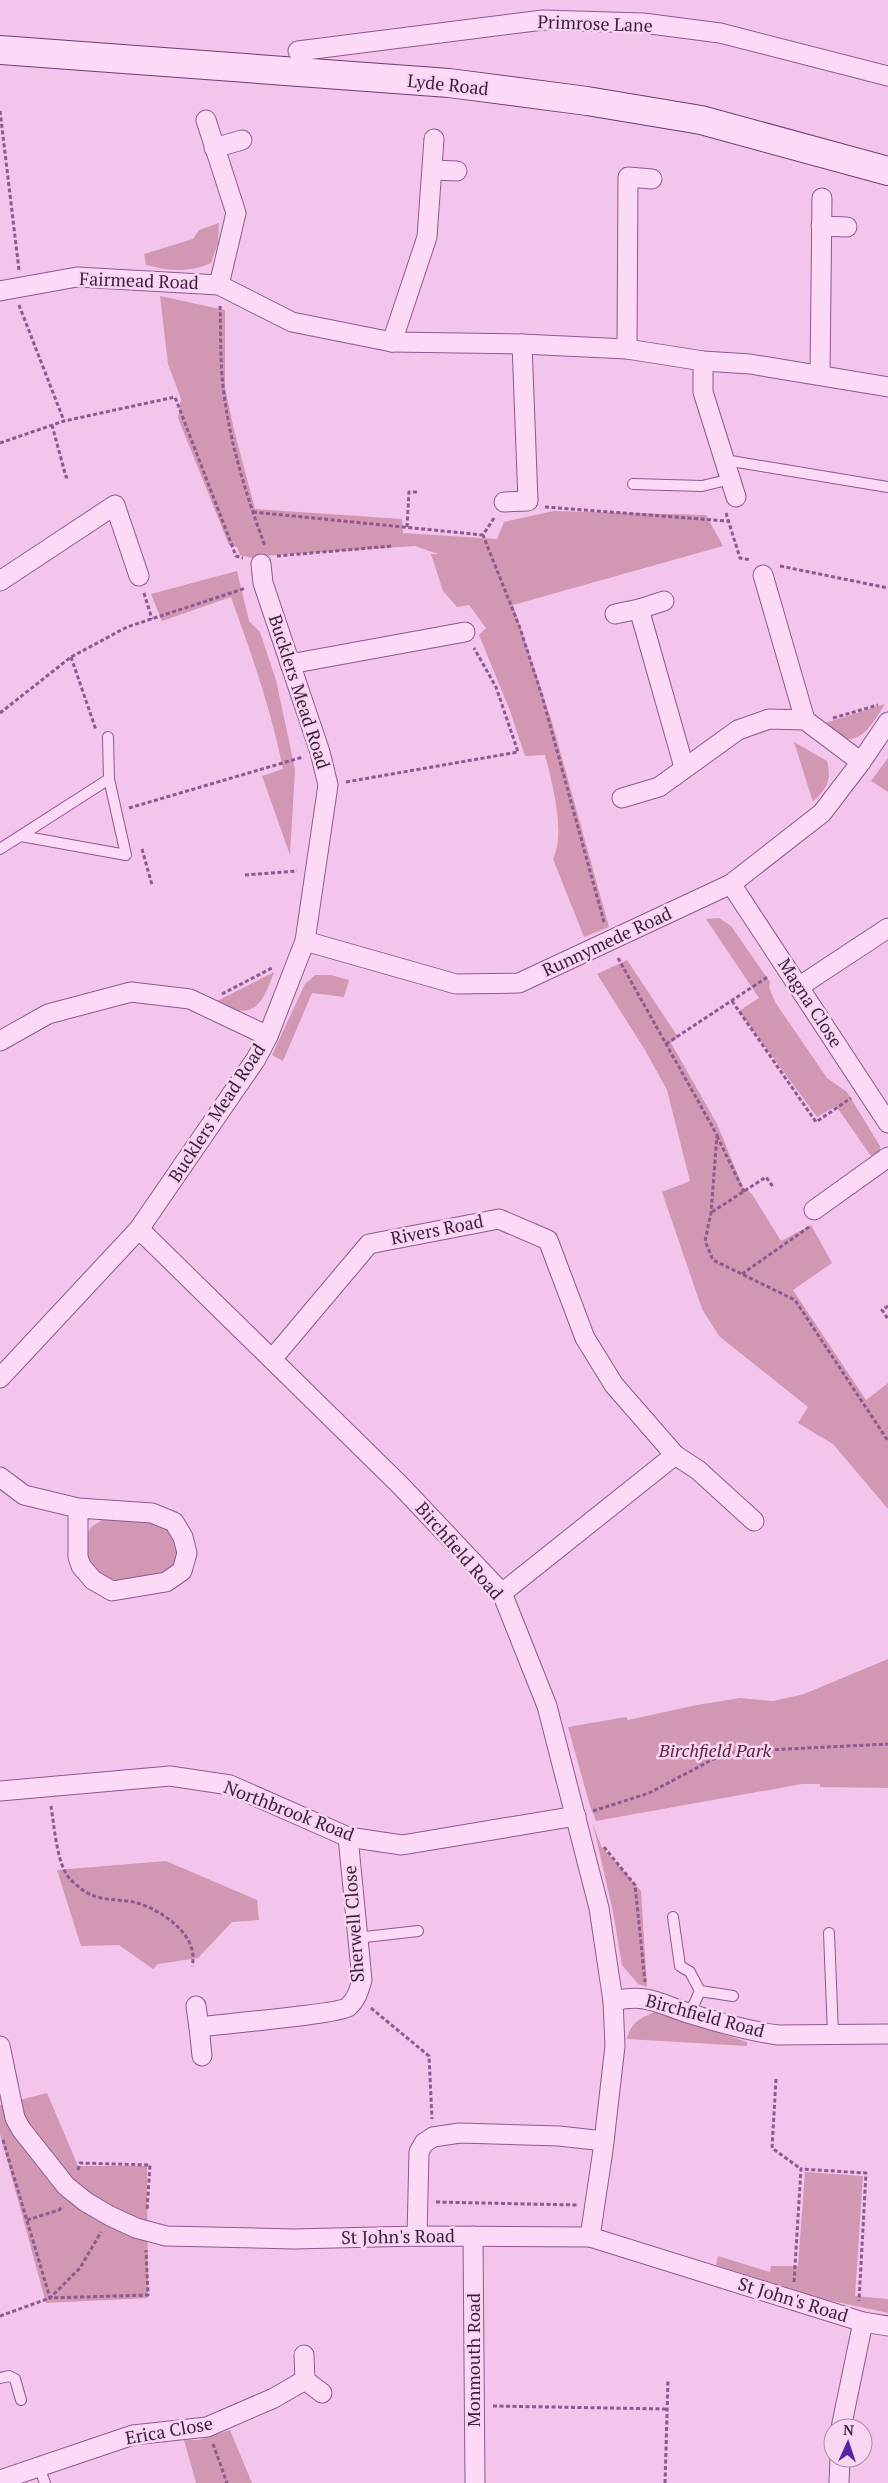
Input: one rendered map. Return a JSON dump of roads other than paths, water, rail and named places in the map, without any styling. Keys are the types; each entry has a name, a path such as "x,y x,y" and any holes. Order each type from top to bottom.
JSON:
{"street":[{"name":"Primrose Lane","path":"298,52 543,20 643,23 720,33 888,76"},
{"name":"Lyde Road","path":"0,50 449,83 587,101 701,120 888,170"},
{"path":"206,120 236,213 219,285 292,322 392,342 522,344 627,349 703,361 750,364 888,387"},
{"path":"392,342 427,236 434,139"},
{"path":"214,148 242,140"},
{"path":"433,170 457,171"},
{"path":"627,349 628,177 652,179"},
{"path":"820,375 822,198"},
{"path":"821,226 847,227"},
{"name":"Fairmead Road","path":"11,289 77,277 219,285"},
{"path":"504,502 528,501 522,344"},
{"path":"703,361 702,392 736,497"},
{"path":"0,581 115,506 139,576"},
{"path":"767,567 808,722"},
{"name":"Bucklers Mead Road","path":"0,1378 139,1229 256,1059 268,1036 302,947 316,870 328,785 320,752 290,664 264,568"},
{"path":"615,614 640,609 664,601"},
{"path":"640,609 684,767"},
{"path":"290,664 464,632"},
{"path":"622,798 659,787 684,767 738,730 769,719 808,722 861,762"},
{"name":"Runnymede Road","path":"302,947 456,984 519,983 731,884 822,812 861,762 888,722"},
{"name":"Magna Close","path":"731,884 800,986 888,1123"},
{"path":"800,986 888,928"},
{"path":"0,1041 48,1014 131,992 190,1000 268,1036"},
{"path":"814,1210 888,1156"},
{"name":"Rivers Road","path":"273,1358 368,1244 498,1219 548,1240 584,1338 614,1385 675,1455 698,1470 754,1521"},
{"name":"Birchfield Road","path":"139,1229 400,1484 502,1594 547,1706 584,1818 613,2001 615,2046 590,2236"},
{"path":"502,1594 675,1455"},
{"path":"0,1477 24,1495 78,1508 152,1513 174,1522 184,1537 187,1553 182,1571 166,1582 112,1591 93,1580 81,1566 78,1557 78,1508"},
{"name":"Northbrook Road","path":"0,1791 170,1776 230,1785 348,1837 402,1845 584,1818"},
{"name":"Sherwell Close","path":"199,2027 326,2013 347,2008 357,1998 362,1980 356,1938 348,1837"},
{"name":"Birchfield Road","path":"613,2001 629,1998 651,1998 690,2013 762,2033 888,2034"},
{"path":"196,2006 202,2056"},
{"name":"St John's Road","path":"0,2046 6,2126 71,2190 110,2216 146,2231 166,2236 294,2239 417,2236 590,2236 861,2321 888,2326"},
{"path":"417,2236 419,2152 424,2143 433,2137 460,2133 559,2136 604,2141"},
{"name":"Monmouth Road","path":"473,2236 475,2483"},
{"path":"843,2418 861,2321"},
{"path":"304,2355 305,2380 322,2393"},
{"name":"Erica Close","path":"0,2480 42,2475 133,2435 207,2427 274,2398 305,2380"},
{"path":"839,2483 840,2468"}],"lane":[{"path":"725,460 888,486"},
{"path":"633,484 702,486 731,479"},
{"path":"21,836 126,855 108,778 108,737"},
{"path":"0,849 108,778"},
{"path":"673,1917 680,1966 690,1972 700,1991"},
{"path":"356,1938 418,1931"},
{"path":"829,1932 833,2034"},
{"path":"700,1991 733,1996"},
{"path":"690,2013 700,1991"},
{"path":"0,2378 9,2376 15,2379 21,2400"}],"park label":[{"name":"Birchfield Park","path":"715,1751"}]}
